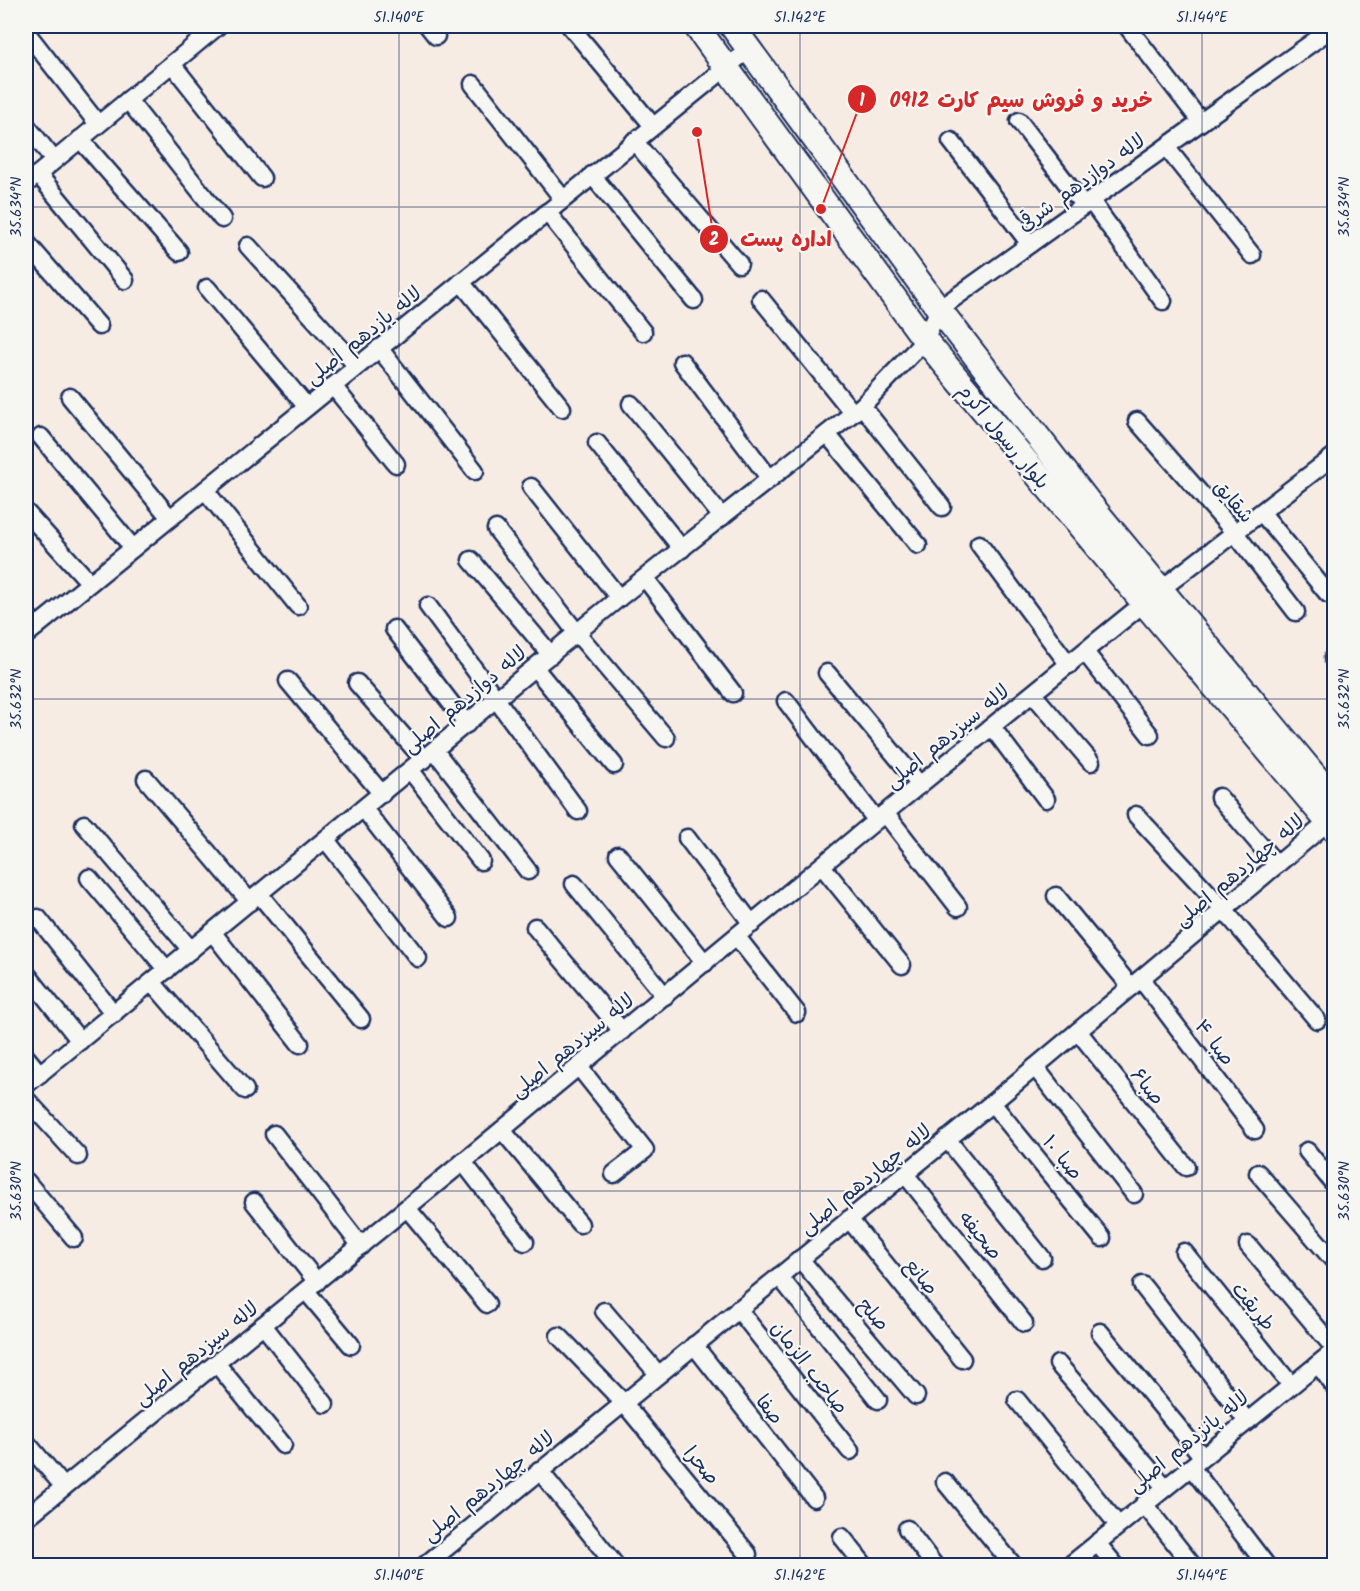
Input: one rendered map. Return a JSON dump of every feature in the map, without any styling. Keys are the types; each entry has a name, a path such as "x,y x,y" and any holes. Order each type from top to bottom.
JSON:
{"main road":[{"name":"بلوار رسول اکرم","path":"696,26 925,340 1152,597 1333,817"},
{"name":"بلوار رسول اکرم","path":"736,27 749,50 939,309 1090,504 1152,597"}],"street":[{"path":"125,280 32,179 218,26"},
{"path":"570,26 653,126"},
{"path":"1127,26 1201,122"},
{"name":"لاله دوازدهم شرقی","path":"939,309 1335,27"},
{"path":"26,32 98,124"},
{"name":"لاله یازدهم اصلی","path":"29,625 90,583 749,50"},
{"path":"172,64 262,178"},
{"path":"473,84 563,199"},
{"path":"128,100 222,219"},
{"path":"1019,121 1088,203 1162,300"},
{"path":"26,125 54,160"},
{"path":"80,139 179,252"},
{"path":"634,141 739,264"},
{"path":"951,141 1030,244"},
{"path":"1166,147 1252,255"},
{"path":"592,175 694,300"},
{"path":"547,212 643,332"},
{"path":"26,242 99,326"},
{"path":"248,246 357,366"},
{"path":"461,282 562,408"},
{"path":"207,288 307,407"},
{"path":"761,298 942,507"},
{"name":"لاله دوازدهم اصلی","path":"26,1085 619,598 857,410 925,340 939,309"},
{"path":"379,348 475,471"},
{"path":"682,362 770,479"},
{"path":"333,386 396,464"},
{"path":"70,397 170,518"},
{"path":"631,404 722,517"},
{"name":"شقایق","path":"1137,421 1235,533 1296,612"},
{"path":"827,434 918,545"},
{"path":"41,437 133,548"},
{"path":"597,443 682,549"},
{"name":"لاله سیزدهم اصلی","path":"26,1518 737,938 881,816 1152,597 1335,456"},
{"path":"531,487 619,598"},
{"path":"205,490 298,606"},
{"path":"26,512 90,583"},
{"path":"1262,513 1328,594"},
{"path":"496,529 577,633 666,738"},
{"path":"979,544 1069,665"},
{"path":"471,560 550,655"},
{"path":"645,578 733,693"},
{"path":"428,606 578,811"},
{"path":"394,629 467,724"},
{"path":"1085,652 1150,735"},
{"path":"535,668 614,765"},
{"path":"827,673 920,785"},
{"path":"288,681 382,794"},
{"path":"357,683 423,760 528,871"},
{"path":"1033,694 1091,762"},
{"path":"786,701 958,907"},
{"path":"992,727 1046,799"},
{"path":"423,760 481,861"},
{"path":"146,779 361,1019"},
{"path":"1219,797 1277,865"},
{"path":"364,809 449,918"},
{"path":"1136,815 1224,910 1317,1020"},
{"name":"لاله چهاردهم اصلی","path":"424,1566 992,1103 1333,817"},
{"path":"84,824 191,950"},
{"path":"687,838 752,924"},
{"path":"326,840 418,958"},
{"path":"618,855 705,963"},
{"path":"822,866 902,965"},
{"path":"89,878 167,970"},
{"path":"574,884 665,996"},
{"name":"صبا ۴","path":"1056,896 1136,983 1255,1130"},
{"path":"38,918 114,1014"},
{"path":"535,927 622,1031"},
{"path":"213,933 300,1044"},
{"path":"737,938 797,1013"},
{"path":"26,973 80,1041"},
{"path":"152,982 244,1090"},
{"name":"صبا۶","path":"1078,1031 1186,1167"},
{"path":"26,1057 40,1074"},
{"path":"579,1067 645,1150 614,1174"},
{"path":"1035,1067 1134,1194"},
{"path":"26,1099 78,1156"},
{"name":"صبا ۱۰","path":"992,1103 1102,1238"},
{"path":"502,1130 580,1224"},
{"path":"274,1134 361,1246"},
{"path":"946,1140 1042,1258"},
{"path":"1307,1151 1335,1184"},
{"path":"463,1162 525,1242"},
{"path":"1258,1173 1335,1261"},
{"name":"صحیفه","path":"904,1174 1024,1323"},
{"path":"26,1181 74,1238"},
{"path":"254,1202 351,1345"},
{"path":"408,1208 488,1304"},
{"name":"صانع","path":"849,1219 962,1359"},
{"path":"1248,1245 1335,1350"},
{"name":"طریقت","path":"1184,1252 1291,1385"},
{"name":"صلح","path":"800,1259 916,1396"},
{"path":"779,1276 878,1400"},
{"path":"1142,1285 1247,1421"},
{"name":"صاحب الزمان","path":"738,1309 849,1451"},
{"path":"604,1311 658,1374"},
{"path":"263,1325 325,1404"},
{"path":"1100,1332 1197,1462 1267,1566"},
{"name":"صحرا","path":"559,1336 623,1402 748,1554"},
{"name":"صفا","path":"694,1345 814,1498"},
{"name":"لاله پانزدهم اصلی","path":"1069,1566 1335,1350"},
{"path":"216,1364 283,1445"},
{"path":"1058,1364 1165,1487"},
{"path":"1318,1364 1335,1386"},
{"path":"1017,1400 1118,1525"},
{"path":"26,1442 63,1488"},
{"path":"540,1470 616,1566"},
{"path":"945,1482 1014,1566"},
{"path":"1144,1504 1193,1566"},
{"path":"907,1529 935,1566"},
{"path":"842,1538 865,1566"},
{"path":"1097,1543 1116,1566"}],"place":[{"name":"اداره پست","path":"697,132"},
{"name":"خرید و فروش سیم کارت 0912","path":"821,209"}]}
